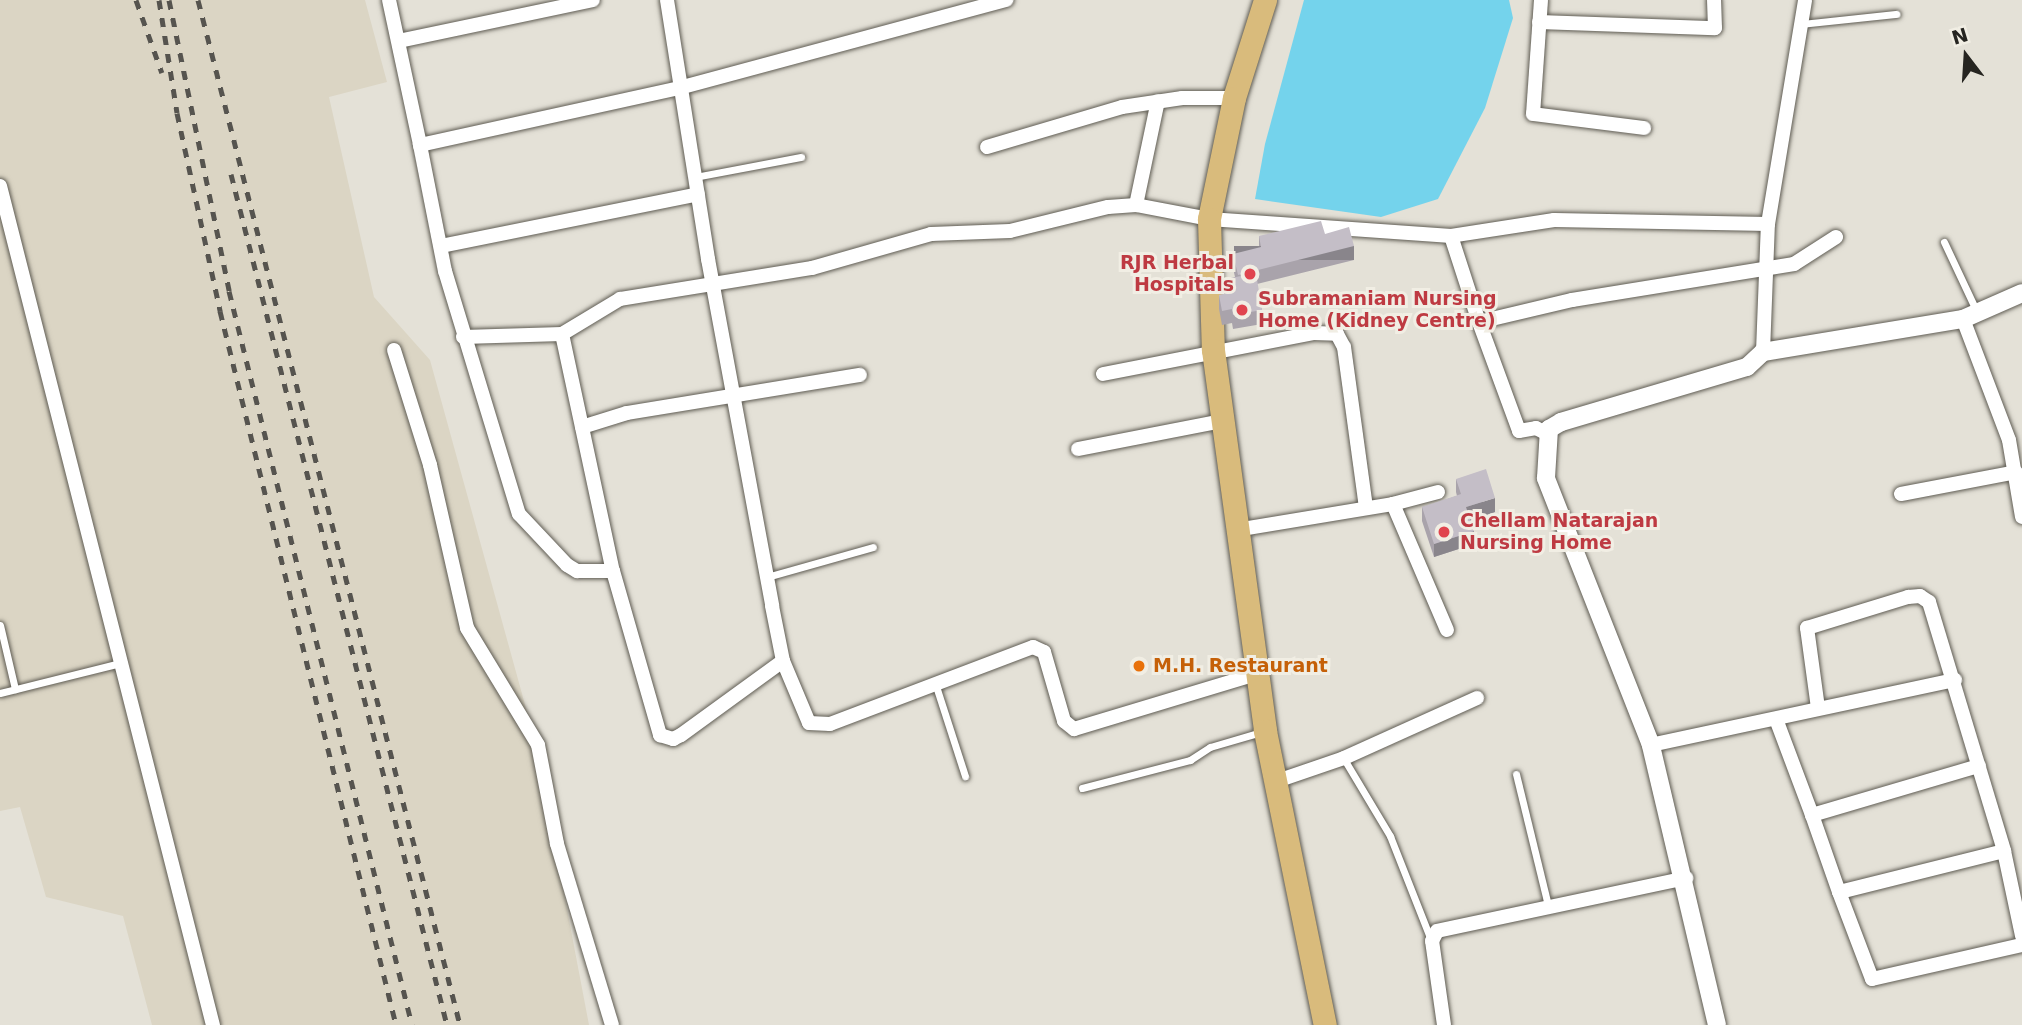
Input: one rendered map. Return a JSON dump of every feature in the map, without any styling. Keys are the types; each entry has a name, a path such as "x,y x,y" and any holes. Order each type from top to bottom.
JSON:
{"main road":[{"path":"1265,0 1234,98 1209,219 1213,350 1265,731 1278,781 1325,1025"}],"street":[{"path":"389,0 463,337 519,514 567,565 576,571 612,571"},
{"path":"399,41 593,0"},
{"path":"667,0 712,282 767,577 783,661 803,714 817,727 935,682 1040,647 1064,721 1074,729 1256,674"},
{"path":"419,145 683,87 1006,0"},
{"path":"1541,0 1533,114 1644,128"},
{"path":"1539,22 1715,28 1714,0"},
{"path":"1763,352 1768,224 1805,0"},
{"path":"987,147 1122,107 1157,101 1234,98"},
{"path":"1136,205 1157,101"},
{"path":"0,186 213,1025"},
{"path":"441,246 698,194"},
{"path":"463,337 562,334 620,299 712,282 812,268 931,234 1010,230 1136,205 1209,219 1451,236 1554,220 1768,224"},
{"path":"1451,236 1519,431 1536,428 1548,434"},
{"path":"1479,322 1572,300 1805,260 1836,237"},
{"path":"1717,1025 1686,878 1651,745 1546,478 1548,434 1561,422 1747,366 1763,352 1970,316 2022,293"},
{"path":"1970,316 2016,472 2022,517"},
{"path":"1103,374 1213,350 1329,331 1341,338 1366,507"},
{"path":"562,334 612,571 655,727 665,738 681,736 783,661"},
{"path":"394,350 430,465 467,628 538,745 558,844 612,1025"},
{"path":"582,427 627,413 860,375"},
{"path":"1078,449 1222,421"},
{"path":"1902,494 2016,472"},
{"path":"1236,530 1393,504 1438,492"},
{"path":"1393,504 1447,630"},
{"path":"1818,708 1807,628 1908,597 1920,596 1929,602 1955,680 2004,851 2022,936"},
{"path":"1651,745 1955,680"},
{"path":"1278,781 1344,758 1477,698"},
{"path":"1776,719 1872,979 2022,945"},
{"path":"1812,815 1979,766"},
{"path":"1839,892 2004,851"},
{"path":"1444,1025 1432,941 1437,931 1448,926 1686,878"}],"lane":[{"path":"1800,24 1896,14"},
{"path":"695,177 801,157"},
{"path":"1944,242 1970,316"},
{"path":"767,577 873,547"},
{"path":"0,625 15,689"},
{"path":"0,693 120,663"},
{"path":"935,682 965,776"},
{"path":"1082,788 1190,760 1210,747 1265,731"},
{"path":"1344,758 1390,836 1432,941"},
{"path":"1517,774 1548,905"}],"shaded area":[{"path":"0,0 365,0 387,82 329,97 374,297 430,360 535,741 589,1025 152,1025 123,916 46,897 20,807 0,811"}],"water":[{"path":"1304,0 1509,0 1513,18 1485,108 1438,199 1381,217 1255,199 1265,144"}],"building":[{"path":"1321,221 1325,234 1349,227 1354,246 1238,275 1233,254 1261,247 1259,236"},
{"path":"1256,273 1262,310 1233,315 1232,309 1222,311 1219,295 1228,293 1226,279"},
{"path":"1486,469 1495,498 1466,507 1474,531 1434,544 1422,507 1461,494 1456,479"}],"railway":[{"path":"136,0 162,73"},
{"path":"159,0 177,113 220,311 396,1025"},
{"path":"169,0 229,291 412,1025"},
{"path":"198,0 460,1025"},
{"path":"231,174 447,1025"}],"place":[{"name":"RJR Herbal Hospitals","path":"1250,274"},
{"name":"Subramaniam Nursing Home (Kidney Centre)","path":"1242,310"},
{"name":"Chellam Natarajan Nursing Home","path":"1444,532"},
{"name":"M.H. Restaurant","path":"1139,666"}]}
